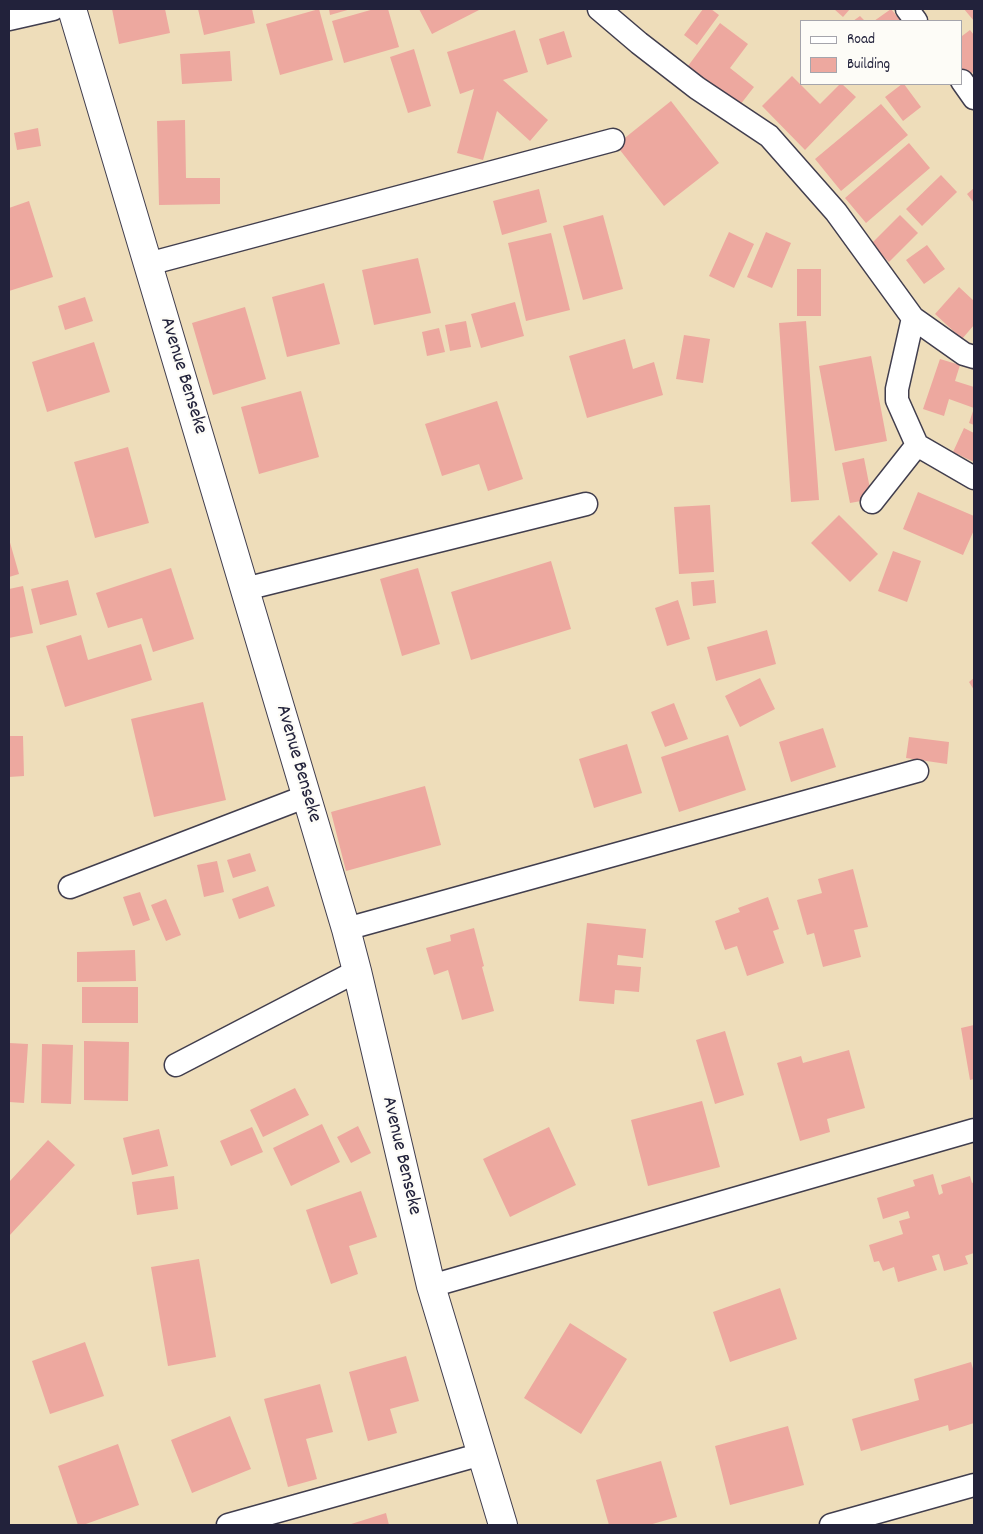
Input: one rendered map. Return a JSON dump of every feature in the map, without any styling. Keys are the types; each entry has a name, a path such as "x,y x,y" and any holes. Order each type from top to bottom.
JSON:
{"street":[{"path":"9,19 53,9"},
{"name":"Avenue Benseke","path":"72,9 346,929 431,1286 503,1525"},
{"path":"598,9 638,43 697,88 770,136 836,212 913,318 964,354 974,357"},
{"path":"907,9 915,20"},
{"path":"963,82 974,98"},
{"path":"148,264 613,140"},
{"path":"913,318 897,389 897,400 917,445 974,478"},
{"path":"872,502 917,445"},
{"path":"245,589 586,504"},
{"path":"346,929 917,771"},
{"path":"70,887 307,796"},
{"path":"176,1065 357,971"},
{"path":"431,1286 974,1130"},
{"path":"228,1525 482,1454"},
{"path":"831,1525 974,1485"}],"building":[{"path":"112,9 165,9 170,33 119,44"},
{"path":"198,9 252,9 255,23 204,35"},
{"path":"319,9 333,60 280,75 266,24"},
{"path":"329,9 351,9 330,15"},
{"path":"374,9 388,9 399,47 344,63 332,21"},
{"path":"419,9 481,9 432,34"},
{"path":"703,9 711,9 719,15 697,45 684,35"},
{"path":"834,9 850,9 843,17"},
{"path":"891,9 900,20 875,20"},
{"path":"964,9 974,9 974,21"},
{"path":"860,16 864,20 854,20"},
{"path":"720,23 748,44 730,68 754,87 740,105 688,66"},
{"path":"515,30 528,72 503,80 548,120 530,141 497,111 483,160 457,153 474,89 460,94 447,52"},
{"path":"970,30 974,35 974,71 968,77 963,70 963,35"},
{"path":"564,31 572,57 547,65 539,39"},
{"path":"414,49 431,106 408,113 390,57"},
{"path":"230,51 232,81 182,84 180,54"},
{"path":"792,76 820,104 839,85 843,85 856,97 805,150 762,106"},
{"path":"901,85 905,85 921,107 903,121 885,97"},
{"path":"671,101 719,163 664,206 616,145"},
{"path":"881,104 908,135 841,191 815,159"},
{"path":"185,120 186,178 220,178 220,204 159,205 157,121"},
{"path":"38,128 41,146 17,150 14,133"},
{"path":"909,143 930,168 866,223 845,198"},
{"path":"941,175 957,192 922,226 906,209"},
{"path":"974,188 974,203 967,194"},
{"path":"539,189 547,222 502,235 493,201"},
{"path":"29,201 53,277 9,291 9,208"},
{"path":"603,215 623,289 583,300 563,226"},
{"path":"900,215 918,233 889,262 871,244"},
{"path":"729,232 754,244 734,288 709,276"},
{"path":"766,232 791,243 772,288 747,277"},
{"path":"551,233 570,310 526,321 508,243"},
{"path":"927,245 945,269 924,284 906,260"},
{"path":"418,258 431,313 374,325 362,270"},
{"path":"797,269 821,269 821,316 797,316"},
{"path":"324,283 340,344 287,357 272,297"},
{"path":"959,287 974,301 974,325 962,339 935,314"},
{"path":"85,297 93,321 65,330 58,306"},
{"path":"515,302 524,336 481,348 471,314"},
{"path":"245,307 266,379 213,395 192,323"},
{"path":"466,321 471,347 450,351 445,325"},
{"path":"806,321 819,500 791,502 779,323"},
{"path":"439,328 445,352 427,356 422,332"},
{"path":"684,335 710,339 703,383 676,379"},
{"path":"625,339 633,369 654,362 663,395 587,418 569,356"},
{"path":"94,342 110,392 47,412 32,362"},
{"path":"871,356 887,441 835,451 819,366"},
{"path":"940,359 960,365 955,381 974,387 974,408 949,399 944,416 923,409"},
{"path":"301,391 319,457 259,474 241,407"},
{"path":"497,401 523,479 488,491 479,464 442,476 425,424"},
{"path":"974,408 974,425 969,423"},
{"path":"964,428 974,433 974,462 953,452"},
{"path":"128,447 149,523 95,538 74,462"},
{"path":"864,458 872,499 850,503 842,463"},
{"path":"918,492 974,516 974,530 963,555 903,529"},
{"path":"710,505 714,572 679,574 674,507"},
{"path":"839,515 878,554 850,582 811,543"},
{"path":"9,539 19,574 9,577"},
{"path":"893,551 921,561 907,602 878,591"},
{"path":"551,561 571,629 471,660 451,592"},
{"path":"171,568 194,639 153,652 142,618 108,628 96,593"},
{"path":"418,568 440,644 402,656 380,579"},
{"path":"68,580 77,615 40,625 31,589"},
{"path":"714,580 716,603 693,606 691,582"},
{"path":"23,586 33,633 9,638 9,589"},
{"path":"678,600 690,639 667,646 655,608"},
{"path":"767,630 776,664 716,681 707,647"},
{"path":"81,635 88,660 141,644 152,680 65,707 46,646"},
{"path":"760,678 775,709 740,727 725,696"},
{"path":"974,678 974,690 969,682"},
{"path":"203,702 226,800 154,817 131,719"},
{"path":"674,703 688,739 665,747 651,712"},
{"path":"823,728 836,767 791,782 779,742"},
{"path":"728,735 746,790 679,812 661,757"},
{"path":"9,736 23,736 24,776 9,777"},
{"path":"909,737 949,742 947,764 906,758"},
{"path":"627,744 642,793 594,808 579,759"},
{"path":"425,786 441,845 346,871 331,812"},
{"path":"250,853 256,871 233,878 227,860"},
{"path":"217,861 224,892 204,897 197,865"},
{"path":"853,869 868,927 854,930 861,957 823,967 814,933 807,935 797,900 822,893 818,879"},
{"path":"268,886 275,906 239,919 232,899"},
{"path":"140,892 150,920 133,926 123,897"},
{"path":"768,897 779,929 773,931 784,963 747,976 737,946 725,950 715,921 740,912 738,908"},
{"path":"166,899 181,935 166,941 151,905"},
{"path":"587,923 646,929 643,958 618,955 617,965 641,967 639,992 615,990 614,1004 579,1001"},
{"path":"474,928 494,1011 462,1020 448,970 434,975 426,948 451,941 450,935"},
{"path":"135,950 136,981 77,982 77,952"},
{"path":"82,987 138,987 138,1023 82,1023"},
{"path":"974,1025 974,1079 970,1080 961,1028"},
{"path":"725,1031 744,1095 715,1104 696,1040"},
{"path":"84,1041 129,1042 128,1101 84,1100"},
{"path":"9,1043 28,1044 24,1103 9,1102"},
{"path":"42,1044 73,1045 71,1104 41,1103"},
{"path":"849,1050 865,1108 827,1119 830,1132 800,1141 777,1063 801,1056 803,1063"},
{"path":"295,1088 309,1115 263,1137 250,1110"},
{"path":"702,1101 720,1167 648,1186 631,1120"},
{"path":"322,1124 340,1162 291,1186 273,1148"},
{"path":"358,1126 371,1153 351,1163 337,1137"},
{"path":"252,1127 263,1152 231,1166 220,1141"},
{"path":"549,1127 576,1185 510,1217 483,1159"},
{"path":"159,1129 168,1166 132,1175 123,1138"},
{"path":"48,1140 75,1165 9,1236 9,1182"},
{"path":"933,1174 939,1195 943,1193 941,1185 970,1176 972,1183 974,1182 974,1253 965,1256 968,1264 944,1271 939,1254 932,1256 937,1270 898,1282 894,1267 883,1271 879,1261 874,1262 869,1245 903,1234 899,1221 910,1218 908,1211 883,1219 877,1198 915,1186 913,1180"},
{"path":"174,1176 178,1209 137,1215 132,1182"},
{"path":"361,1191 377,1237 349,1246 358,1274 331,1284 306,1210"},
{"path":"199,1259 216,1357 168,1366 151,1267"},
{"path":"780,1288 797,1339 730,1362 713,1312"},
{"path":"570,1323 627,1359 581,1434 524,1398"},
{"path":"85,1342 104,1396 50,1414 32,1361"},
{"path":"406,1356 419,1401 390,1409 397,1433 368,1441 349,1372"},
{"path":"971,1362 974,1372 974,1423 949,1431 948,1425 861,1451 852,1419 919,1400 914,1379"},
{"path":"320,1384 333,1432 306,1439 317,1479 288,1487 264,1399"},
{"path":"230,1416 251,1469 192,1493 171,1440"},
{"path":"788,1426 804,1485 730,1505 715,1446"},
{"path":"118,1444 139,1505 83,1525 78,1525 58,1466"},
{"path":"661,1461 677,1517 649,1525 609,1525 596,1480"},
{"path":"386,1513 389,1525 348,1525"}]}
